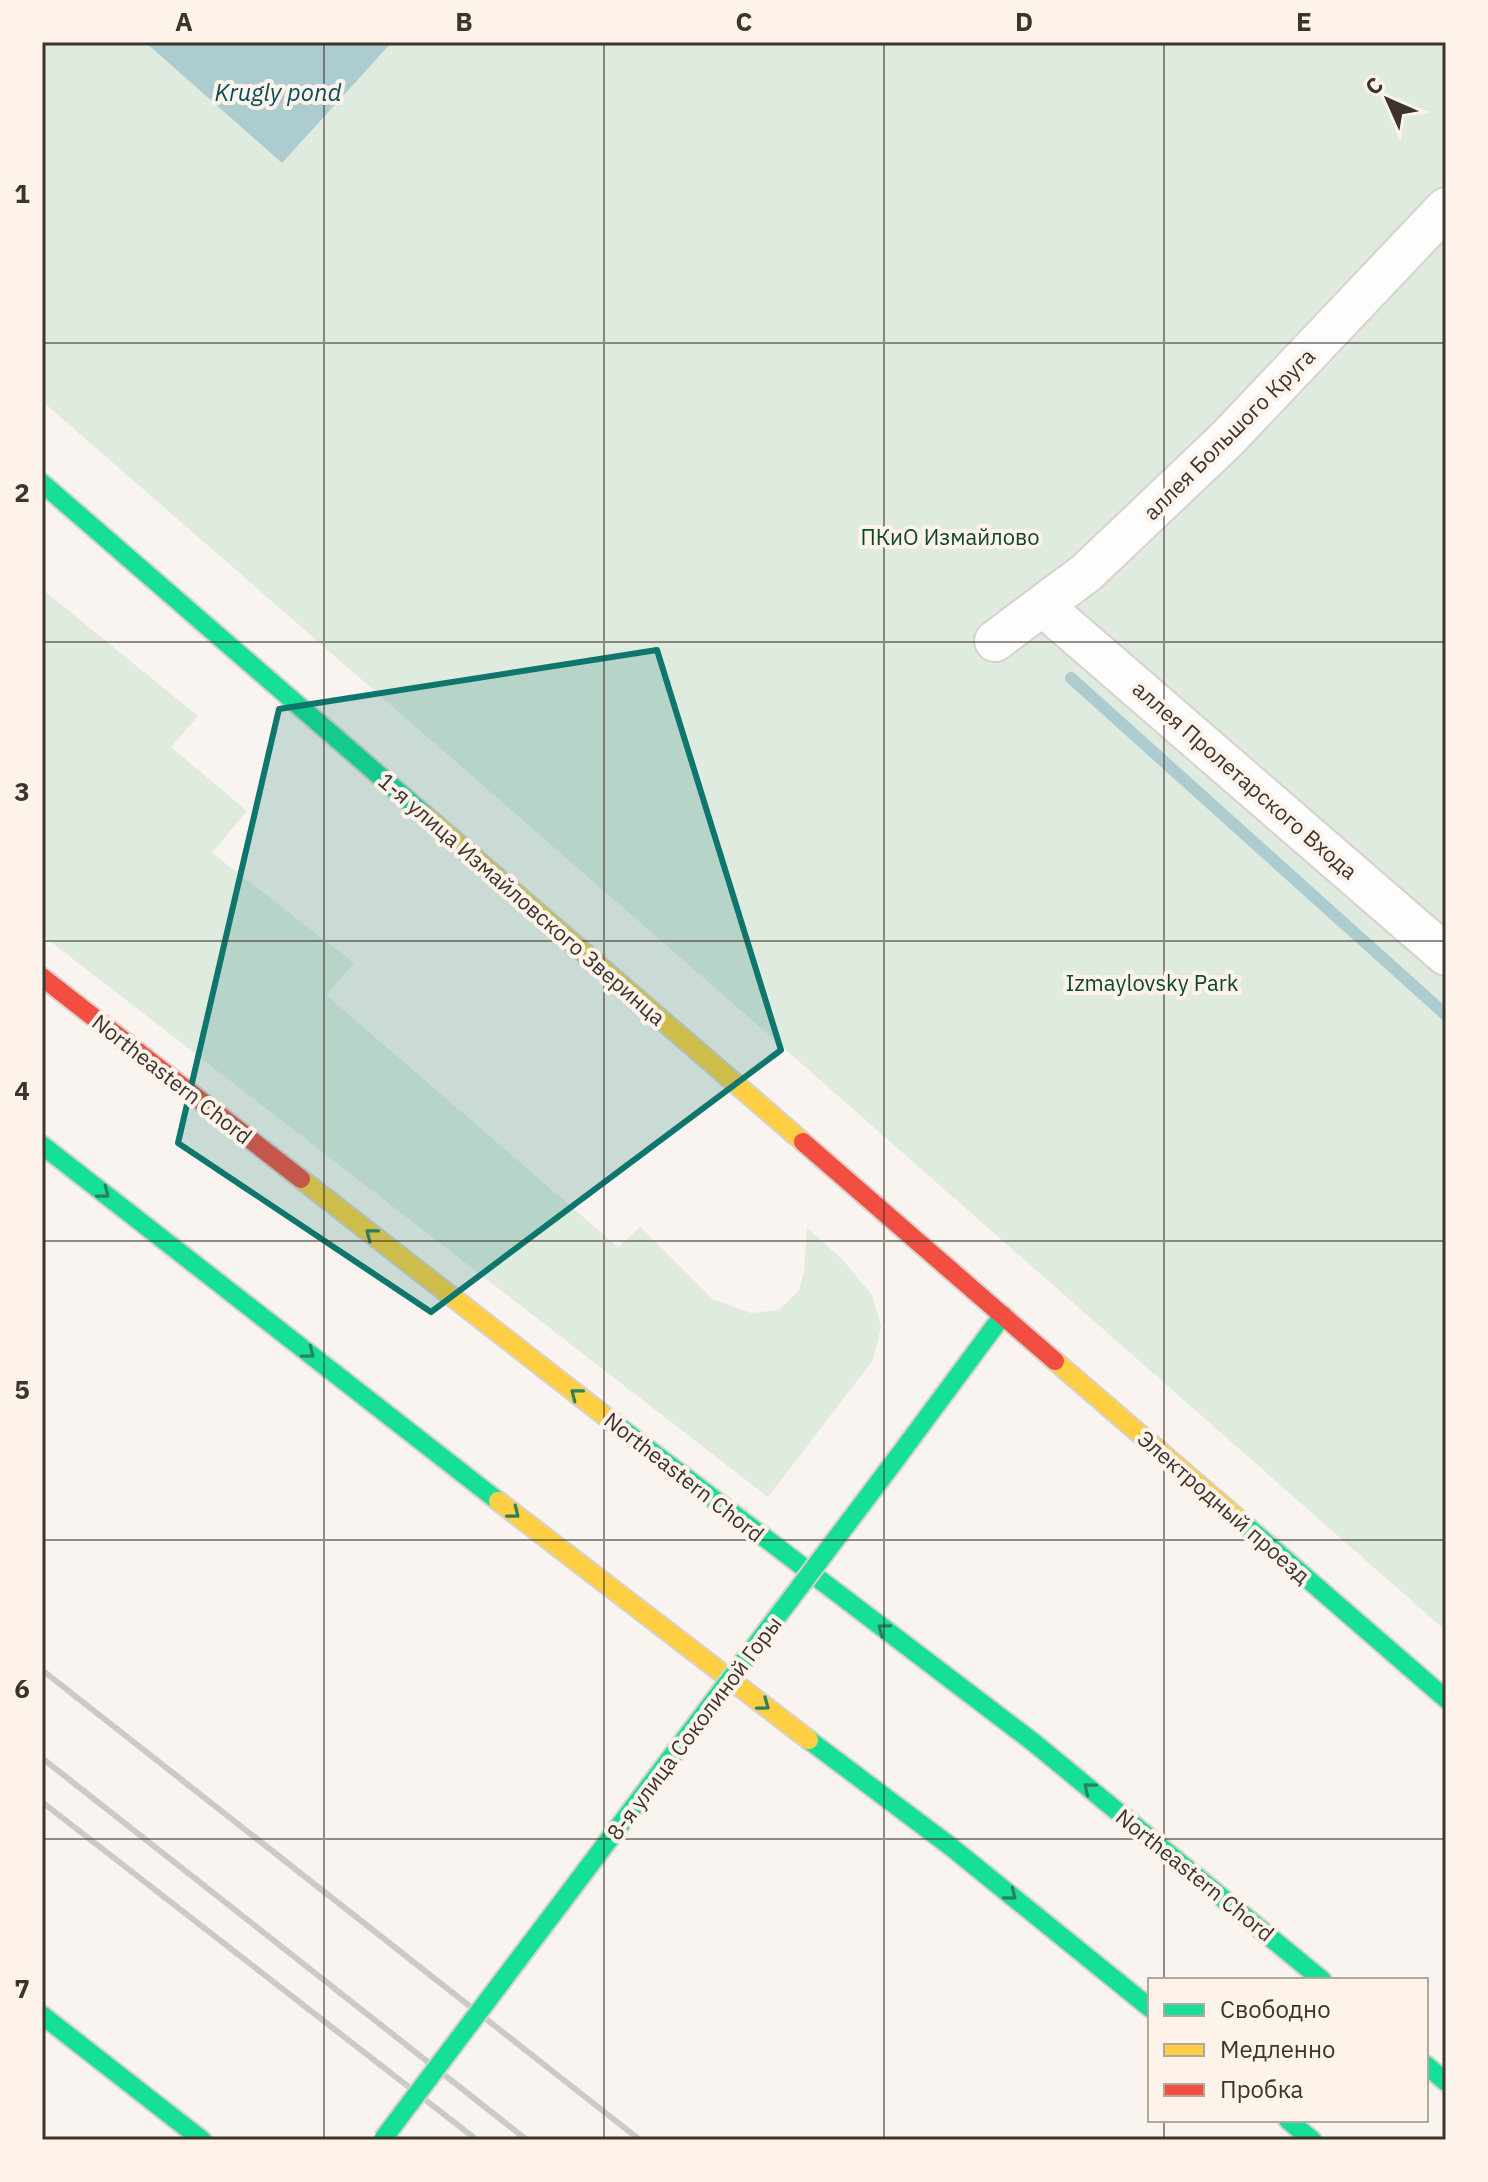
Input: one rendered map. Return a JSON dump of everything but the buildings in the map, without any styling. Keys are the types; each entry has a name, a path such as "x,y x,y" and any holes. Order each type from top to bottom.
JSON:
{"street":[{"name":"аллея Большого Круга","path":"995,641 1086,573 1227,439 1446,208"},
{"name":"1-я улица Измайловского Зверинца","path":"42,483 1003,1315"},
{"name":"аллея Пролетарского Входа","path":"1044,607 1446,955"},
{"name":"Northeastern Chord","path":"42,977 710,1498 1033,1742 1320,1978"},
{"path":"42,1145 630,1604 950,1846 1148,2006"},
{"name":"8-я улица Соколиной Горы","path":"383,2140 1003,1315"},
{"name":"Электродный проезд","path":"1003,1315 1446,1699"},
{"path":"42,2015 202,2140"},
{"path":"1428,2067 1446,2082"},
{"path":"1290,2122 1312,2140"}],"highlighted area":[{"path":"657,650 781,1050 431,1312 178,1143 279,709"}],"green space":[{"name":"ПКиО Измайлово","path":"42,42 1446,42 1446,1631 42,401"},
{"path":"42,589 198,716 171,747 247,811 212,853 354,963 326,995 618,1247 640,1227 712,1299 751,1313 779,1310 799,1290 804,1272 807,1228 842,1259 872,1295 881,1327 873,1360 768,1497 42,935"}],"water":[{"name":"Krugly pond","path":"145,42 392,42 282,163"}],"waterway":[{"path":"1071,678 1446,1015"}],"railway":[{"path":"42,1670 640,2140"},
{"path":"42,1758 527,2140"},
{"path":"42,1802 477,2140"}],"traffic: fast":[{"path":"42,483 426,816"},
{"path":"42,1145 498,1501"},
{"path":"897,1458 1003,1315"},
{"path":"614,1423 1033,1742 1320,1978"},
{"path":"383,2139 897,1458"},
{"path":"1242,1522 1446,1699"},
{"path":"809,1740 950,1846 1148,2006"},
{"path":"42,2015 202,2140"},
{"path":"1428,2067 1446,2082"},
{"path":"1290,2122 1312,2140"}],"traffic: slow":[{"path":"426,816 803,1142"},
{"path":"301,1179 614,1423"},
{"path":"1055,1361 1242,1522"},
{"path":"498,1501 809,1740"}],"traffic: jam":[{"path":"42,977 301,1179"},
{"path":"803,1142 1055,1361"}],"park label":[{"name":"Izmaylovsky Park","path":"1152,983"}]}
